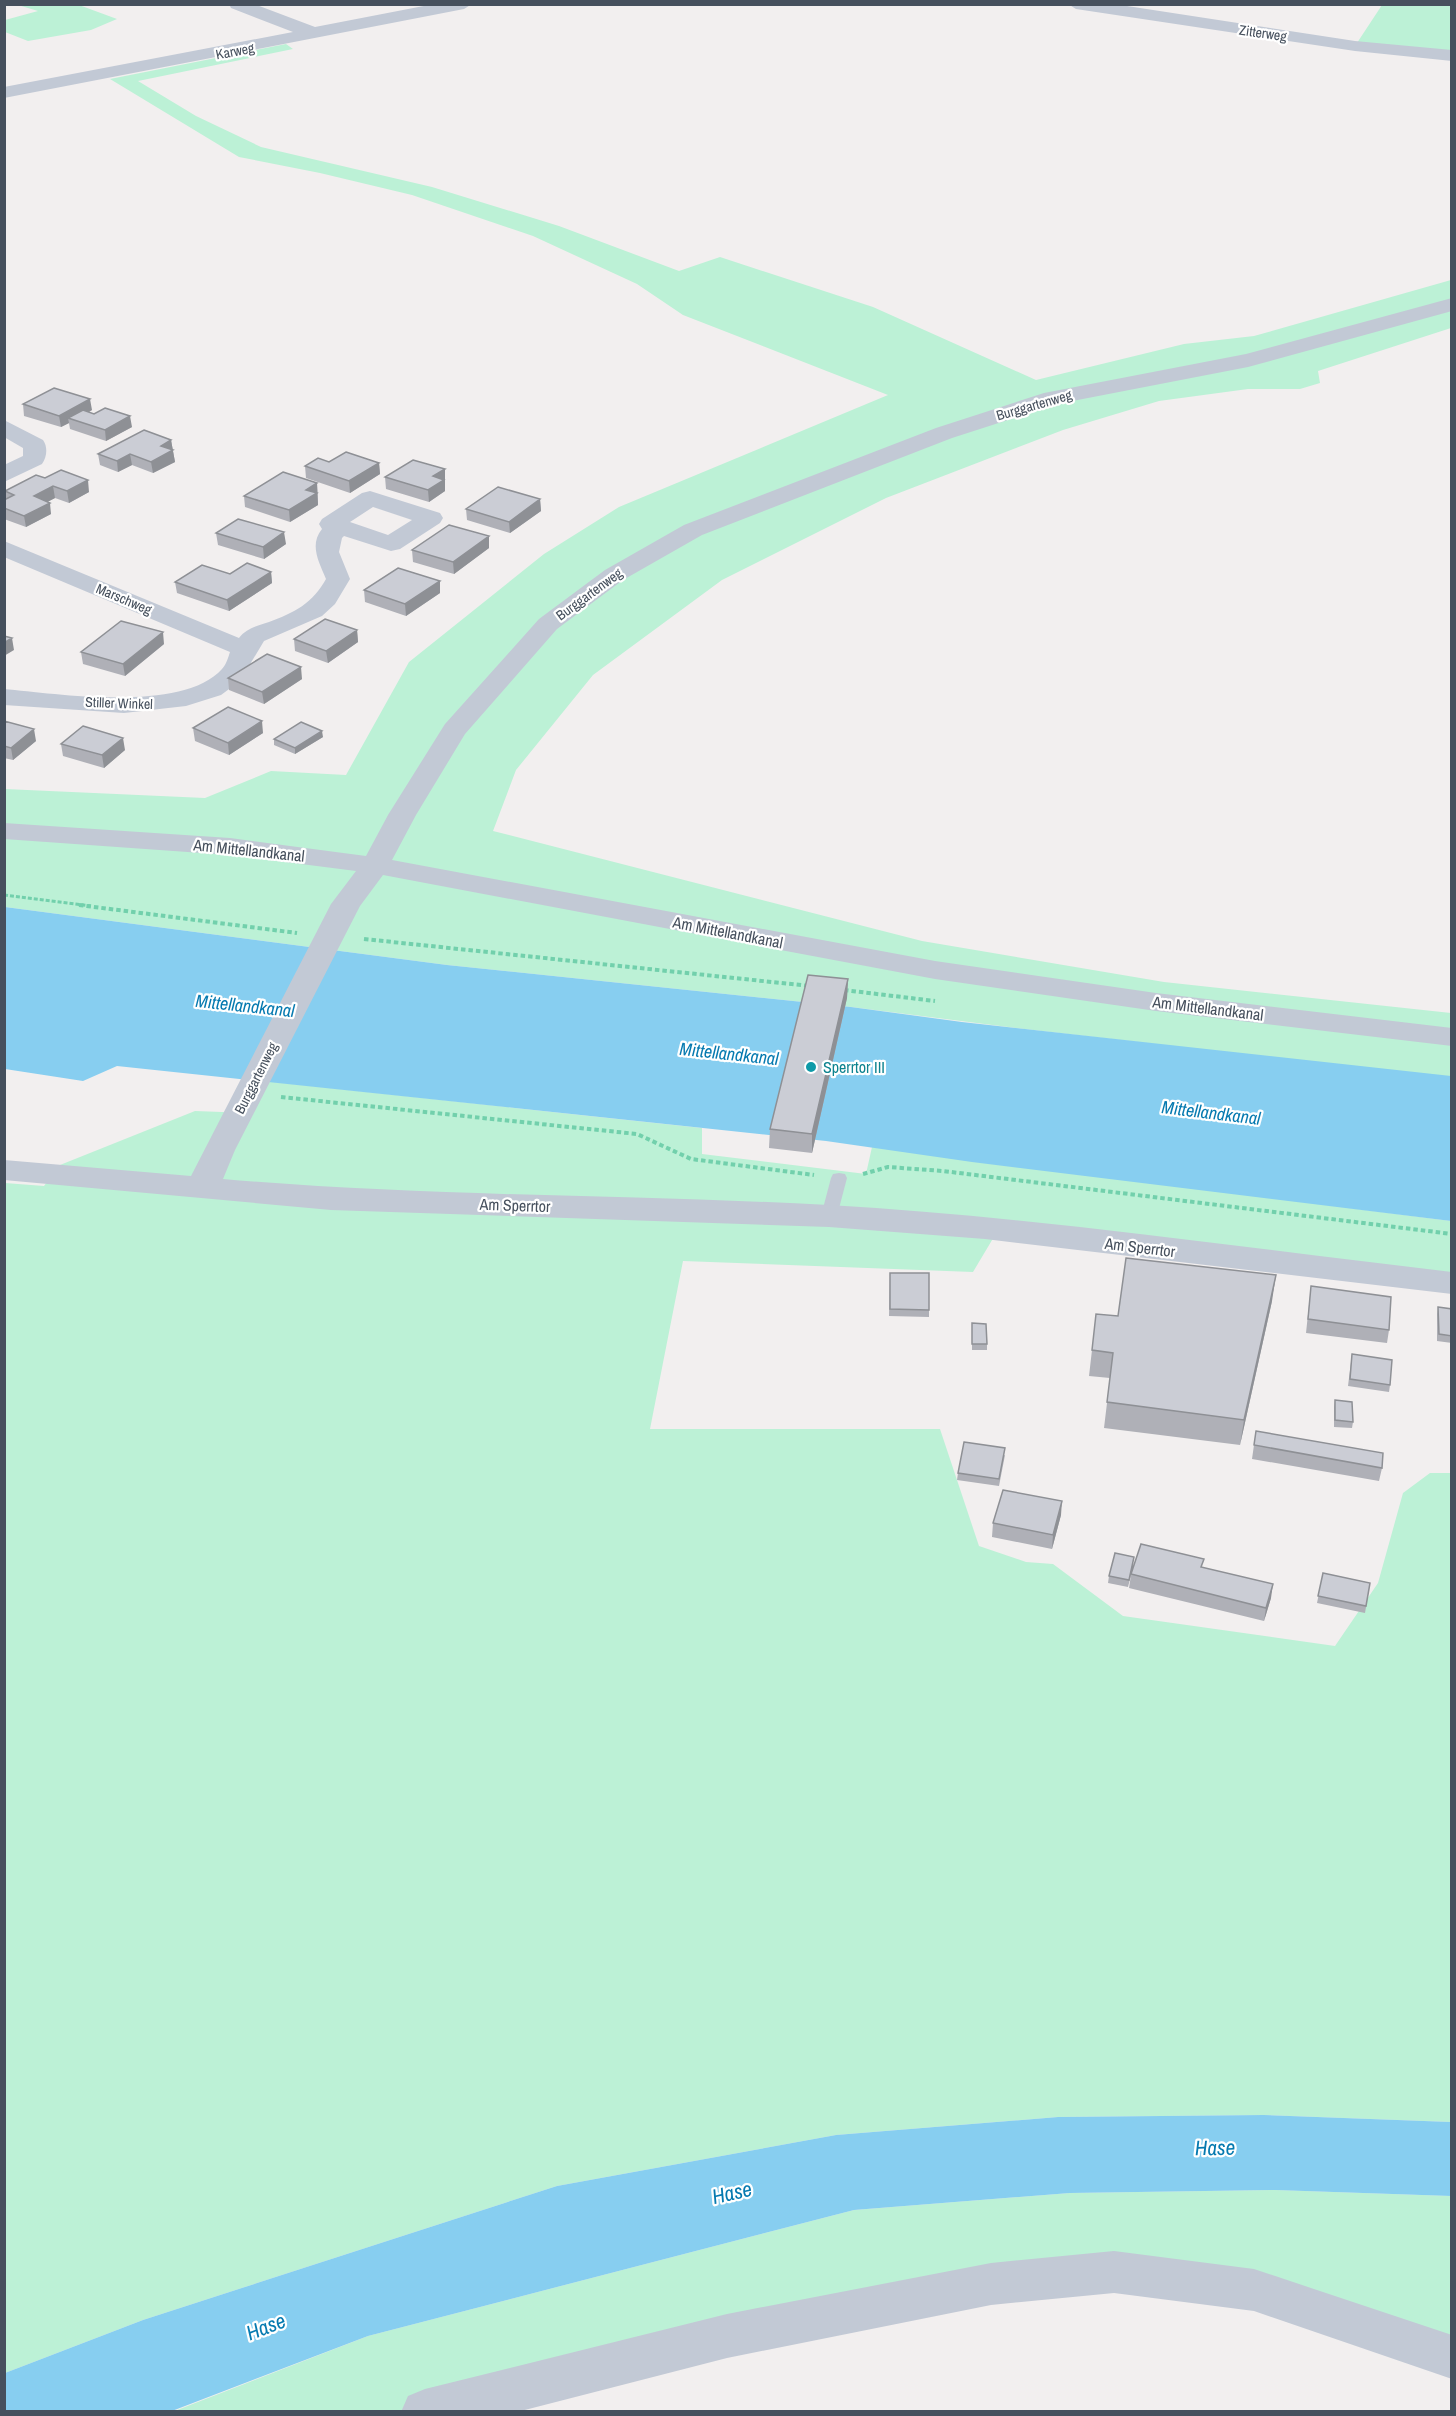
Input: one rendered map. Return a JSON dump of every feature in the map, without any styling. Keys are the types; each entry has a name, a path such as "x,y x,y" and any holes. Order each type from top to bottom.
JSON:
{"street":[{"path":"237,4 317,34"},
{"name":"Karweg","path":"4,93 464,4"},
{"name":"Zitterweg","path":"1076,4 1355,46 1452,56"},
{"name":"Burggartenweg","path":"202,1189 260,1092 346,904 375,866 402,815 454,730 548,624 614,575 693,530 944,433 1052,398 1248,360 1452,304"},
{"path":"4,427 35,445 33,459 4,475"},
{"name":"Stiller Winkel","path":"4,697 161,705 200,695 232,675 244,649 256,635 303,618 329,599 338,579 327,552 330,535 341,528"},
{"name":"Marschweg","path":"4,548 244,649"},
{"name":"Am Mittellandkanal","path":"4,831 122,838 302,855 460,879 863,958 1164,1003 1452,1037"},
{"path":"4,1170 202,1189"},
{"name":"Am Sperrtor","path":"202,1189 331,1199 829,1216 985,1228 1452,1283"},
{"path":"425,2412 727,2336 991,2284 1114,2272 1254,2290 1452,2357"}],"lane":[{"path":"829,1216 839,1178"}],"path":[{"path":"4,895 308,934"},
{"path":"355,939 812,986"},
{"path":"835,989 940,1001"},
{"path":"260,1092 638,1134 691,1159 839,1178 866,1174 888,1167 943,1171 1452,1234"}],"green space":[{"path":"18,5 79,5 117,19 91,30 28,41 5,32 5,20 38,11"},
{"path":"1382,5 1451,5 1451,56 1355,46"},
{"path":"286,44 293,49 138,81 196,116 261,147 432,187 559,226 679,271 720,257 873,307 1036,380 1184,344 1254,336 1451,280 1451,328 1318,371 1320,383 1300,389 1248,389 1159,401 1063,430 886,498 722,580 593,675 516,770 493,831 922,941 1164,982 1451,1013 1451,1078 851,1007 447,965 5,907 5,789 205,798 271,771 346,775 409,662 544,554 619,507 888,395 683,315 637,284 533,236 412,195 239,157 110,79"},
{"path":"265,1081 702,1128 702,1154 866,1174 872,1147 1451,1221 1451,1273 1004,1220 973,1272 683,1261 650,1429 940,1429 979,1546 1026,1562 1053,1564 1123,1616 1335,1646 1378,1583 1403,1493 1430,1473 1451,1473 1451,2122 1264,2115 1058,2117 836,2135 557,2186 143,2320 5,2373 5,1183 44,1186 60,1165 195,1111 249,1113"},
{"path":"1275,2190 1451,2196 1451,2357 1114,2273 425,2411 172,2412 368,2336 854,2210 1070,2193"}],"water":[{"name":"Mittellandkanal","path":"5,907 447,965 851,1007 962,1022 1451,1076 1451,1221 972,1162 826,1141 117,1066 83,1081 5,1069"},
{"name":"Hase","path":"1264,2115 1451,2122 1451,2196 1275,2190 1070,2193 854,2210 368,2336 172,2411 5,2411 5,2373 143,2320 557,2186 836,2135 1058,2117"}],"building":[{"path":"54,388 90,399 59,416 23,404"},
{"path":"105,408 130,416 105,430 68,418 83,410 94,414"},
{"path":"144,430 171,440 161,446 173,450 151,462 130,454 117,461 98,454"},
{"path":"346,452 379,463 349,481 305,466 318,458 329,462"},
{"path":"413,460 445,469 433,476 444,480 428,490 385,477"},
{"path":"61,470 88,480 67,491 53,486 34,496 50,503 24,516 4,508 4,500 14,495 5,491 36,475 45,478"},
{"path":"283,472 317,483 306,490 317,493 289,510 244,496"},
{"path":"498,487 540,499 509,522 466,509"},
{"path":"238,519 284,532 263,547 216,533"},
{"path":"449,525 489,536 453,562 412,550"},
{"path":"247,563 271,572 227,600 175,582 202,565 230,574"},
{"path":"398,568 440,581 405,604 364,590"},
{"path":"325,619 357,630 326,651 294,639"},
{"path":"121,621 163,632 123,664 81,652"},
{"path":"4,636 12,638 4,643"},
{"path":"267,654 301,667 262,692 228,678"},
{"path":"228,707 262,721 228,743 193,728"},
{"path":"4,721 34,729 11,748 4,746"},
{"path":"301,722 322,731 295,748 274,739"},
{"path":"83,726 123,738 102,755 61,744"},
{"name":"Sperrtor III","path":"808,975 848,979 812,1134 770,1129"},
{"path":"1126,1258 1276,1275 1244,1420 1107,1402 1113,1353 1092,1350 1096,1314 1118,1316"},
{"path":"890,1273 929,1273 929,1310 890,1309"},
{"path":"1311,1286 1391,1297 1389,1330 1308,1319"},
{"path":"1438,1307 1452,1309 1452,1336 1439,1334"},
{"path":"972,1323 986,1324 987,1344 972,1344"},
{"path":"1352,1354 1392,1360 1390,1385 1350,1379"},
{"path":"1335,1400 1352,1402 1353,1422 1335,1420"},
{"path":"1256,1431 1383,1453 1382,1468 1254,1445"},
{"path":"964,1442 1005,1448 999,1479 958,1473"},
{"path":"1003,1490 1062,1501 1053,1535 993,1523"},
{"path":"1141,1544 1204,1559 1201,1567 1273,1584 1266,1608 1131,1574"},
{"path":"1115,1553 1134,1557 1129,1580 1109,1576"},
{"path":"1323,1573 1370,1583 1366,1606 1318,1596"}],"place":[{"name":"Sperrtor III","path":"811,1067"}]}
